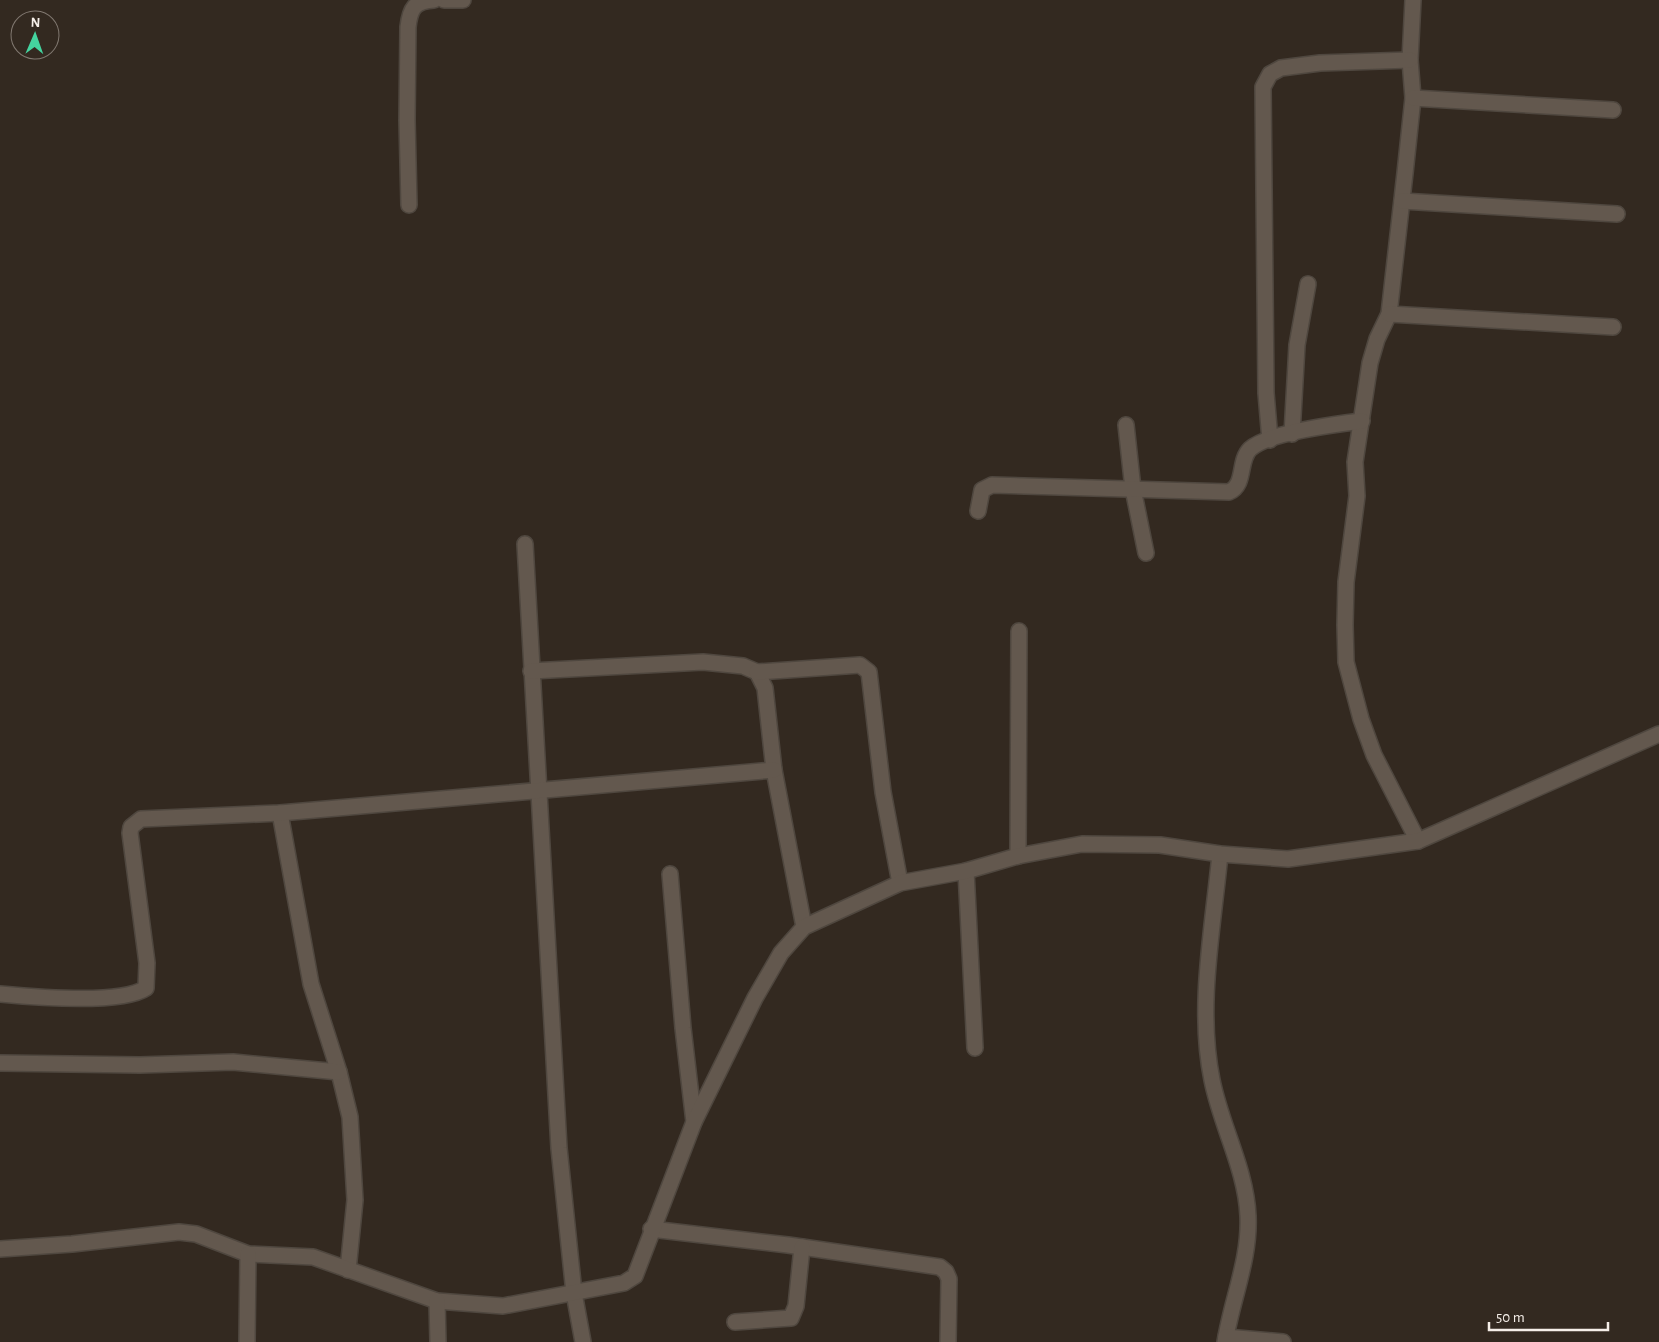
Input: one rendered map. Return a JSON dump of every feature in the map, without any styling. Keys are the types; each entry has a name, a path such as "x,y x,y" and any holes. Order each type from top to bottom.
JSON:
{"street":[{"path":"409,205 408,27 410,12 415,4 434,0"},
{"path":"444,0 463,0"},
{"path":"1413,0 1410,60 1413,98 1389,314 1377,339 1370,364 1356,462 1357,496 1355,524 1346,582 1346,662 1352,693 1374,756 1418,840"},
{"path":"1270,440 1266,373 1263,87 1266,79 1281,68 1320,63 1410,60"},
{"path":"1413,98 1613,110"},
{"path":"1402,201 1617,214"},
{"path":"1292,434 1297,345 1308,284"},
{"path":"1389,314 1613,327"},
{"path":"978,511 982,490 992,485 1229,492 1235,490 1246,455 1251,449 1270,440 1321,426 1362,420"},
{"path":"1126,426 1133,489 1146,553"},
{"path":"525,544 559,1148 574,1293 583,1342"},
{"path":"1018,856 1019,630"},
{"path":"531,671 703,662 744,666 757,672 860,665 870,672 883,792 900,883"},
{"path":"757,672 765,688 774,770 804,927"},
{"path":"0,1249 72,1244 179,1232 196,1234 248,1254 313,1257 437,1302 503,1306 624,1283 635,1276 651,1229 694,1122 754,998 781,953 804,927 900,883 966,871 1018,856 1082,844 1160,845 1220,854 1288,859 1418,840 1659,734"},
{"path":"0,994 92,997 128,996 146,988 147,963 130,843 131,827 141,819 152,817 280,813 774,770"},
{"path":"280,813 311,984 340,1072 350,1117 354,1200 348,1270"},
{"path":"1220,854 1206,998 1206,1038 1212,1081 1246,1192 1248,1215 1248,1243 1226,1340 1283,1342"},
{"path":"966,871 975,1048"},
{"path":"670,874 683,1028 694,1122"},
{"path":"0,1063 140,1065 233,1062 340,1072"},
{"path":"651,1229 802,1247 940,1268 946,1272 949,1279 948,1342"},
{"path":"735,1322 791,1318 796,1306 802,1247"},
{"path":"247,1342 248,1254"},
{"path":"437,1302 438,1342"}]}
